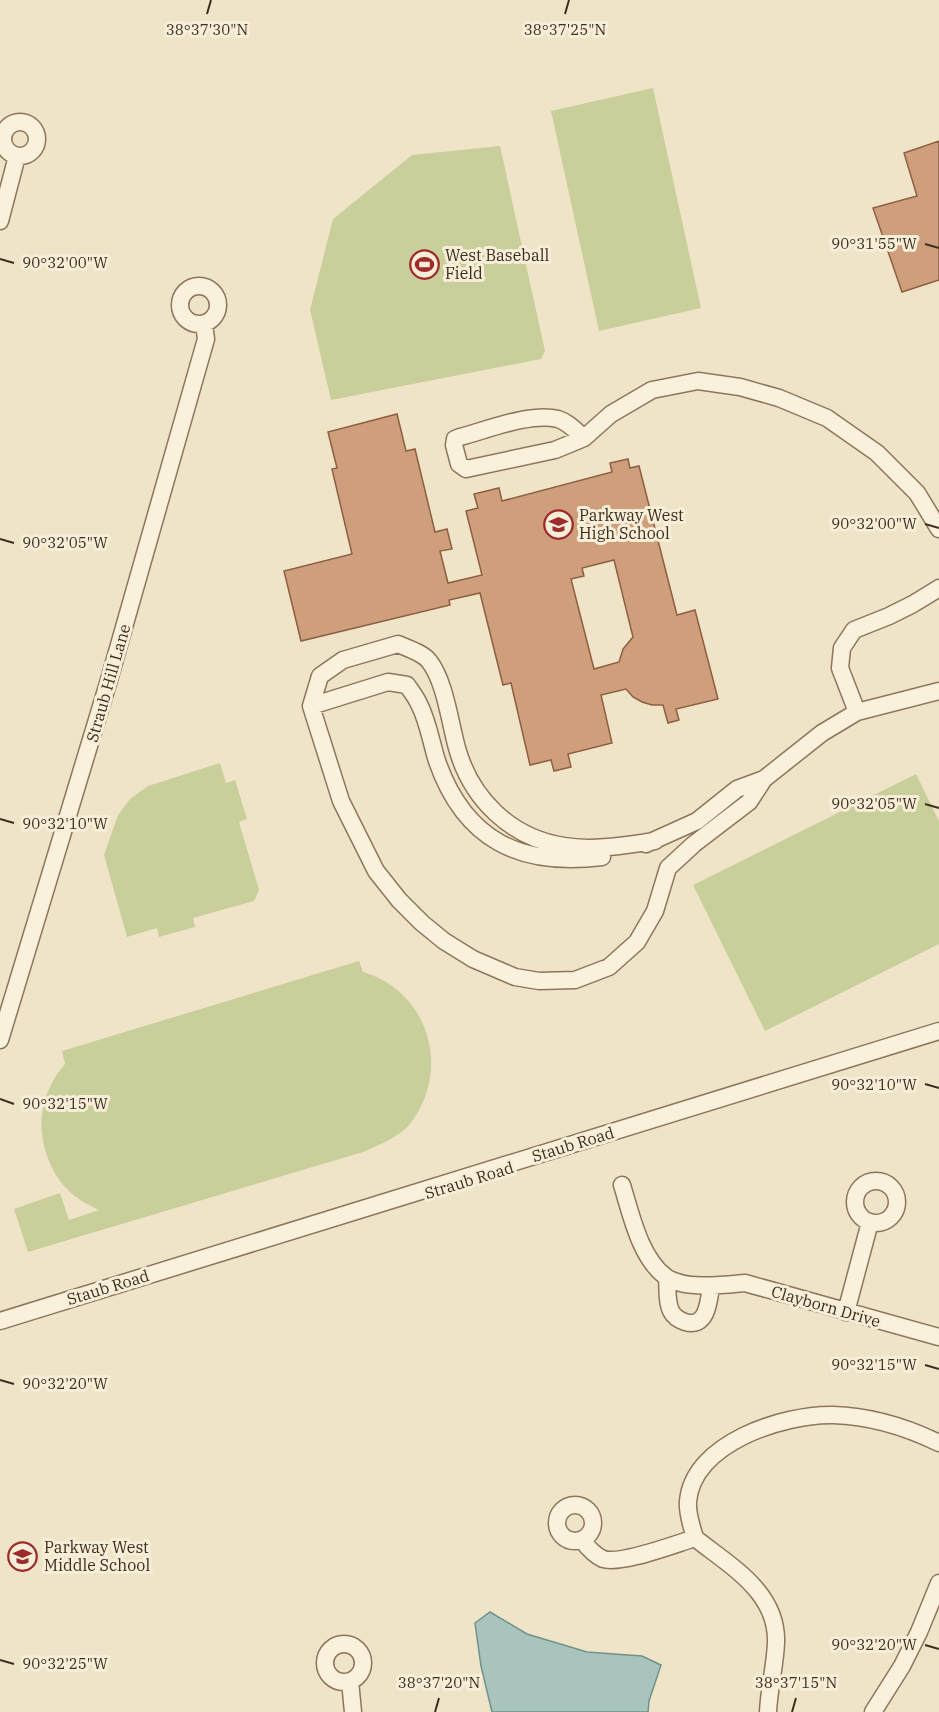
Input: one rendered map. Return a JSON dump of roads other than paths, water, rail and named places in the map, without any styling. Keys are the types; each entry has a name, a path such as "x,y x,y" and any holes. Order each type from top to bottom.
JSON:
{"street":[{"path":"0,221 17,156"},
{"name":"Straub Hill Lane","path":"0,1040 109,680 206,339 204,324"},
{"path":"584,438 572,426 558,419 541,417 460,437 455,439 454,445 459,464 466,469 555,450 584,438 611,414 652,390 698,381 740,387 779,398 827,418 877,453 917,494 939,529"},
{"path":"857,712 840,668 842,648 854,630 889,616 939,588"},
{"path":"655,841 600,848 564,846 542,841 497,816 479,796 466,774 440,682 429,660 398,644 343,660 320,676 311,706 341,801 376,871 399,900 444,941 473,959 515,977 539,981 574,980 609,967 637,942 655,911 668,868 694,844 749,802 764,779"},
{"path":"311,706 388,682 407,685 420,705 437,762 451,795 475,825 490,837 521,852 545,859 600,858 628,852 697,821 737,789 764,779 822,733 857,712 939,691"},
{"path":"918,695 939,684"},
{"name":"Staub Road","path":"0,1321 939,1031"},
{"name":"Straub Road","path":"0,1321 175,1271 484,1175 939,1042"},
{"path":"622,1185 640,1240 655,1265 667,1278 670,1310 675,1317 689,1324 697,1323 703,1317 708,1305 711,1286"},
{"path":"846,1312 870,1222"},
{"name":"Clayborn Drive","path":"667,1278 689,1284 711,1286 745,1283 939,1337"},
{"path":"768,1712 768,1696 775,1662 776,1622 757,1589 695,1538 688,1503 692,1488 712,1456 739,1437 766,1427 805,1418 832,1415 867,1418 894,1425 939,1443"},
{"path":"582,1540 591,1552 604,1559 619,1560 695,1538"},
{"path":"873,1712 902,1666 919,1632 939,1582"},
{"path":"350,1681 352,1712"}],"water":[{"path":"490,1612 527,1634 587,1652 642,1656 661,1665 649,1701 648,1712 492,1712 481,1666 475,1623"}],"place":[{"name":"West Baseball Field","path":"424,264"},
{"name":"Parkway West High School","path":"558,524"},
{"name":"Parkway West Middle School","path":"23,1556"}]}
